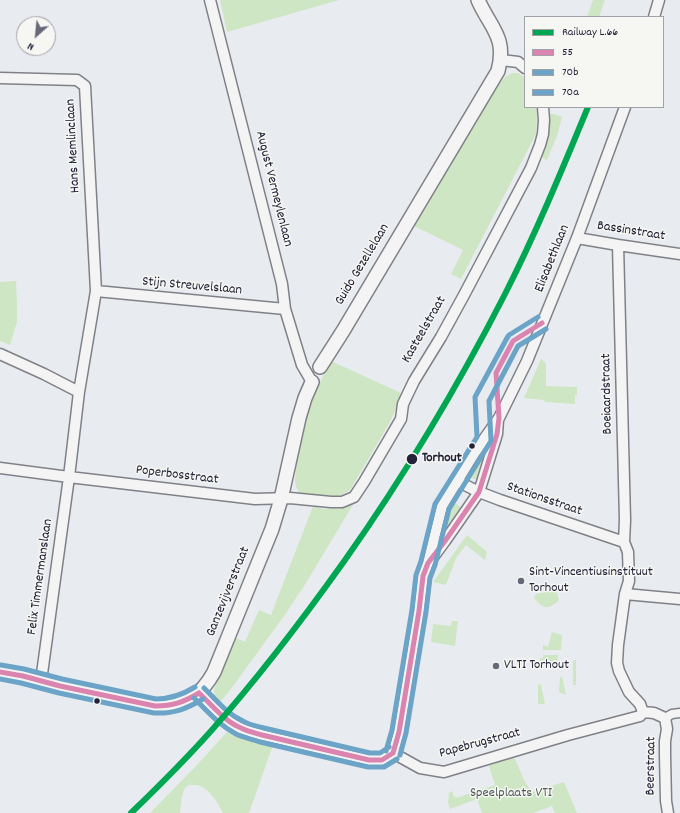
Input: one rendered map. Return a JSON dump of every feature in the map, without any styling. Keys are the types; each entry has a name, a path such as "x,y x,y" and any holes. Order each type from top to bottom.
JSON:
{"street":[{"name":"August Vermeylenlaan","path":"210,0 282,284 285,309 302,365 312,382"},
{"path":"478,0 497,34 501,48 500,60 518,62 524,67"},
{"path":"654,16 659,0"},
{"name":"Guido Gezellelaan","path":"281,499 299,418 312,382 491,83 498,71 500,60"},
{"name":"Hans Memlinclaan","path":"0,78 77,80 84,86 96,292"},
{"name":"Kasteelstraat","path":"281,499 290,498 342,502 354,497 401,419 403,404 414,381 441,337 531,168 543,134 543,108"},
{"name":"Elisabethlaan","path":"393,753 399,732 420,611 423,576 428,563 442,506 475,452 499,418 527,361 577,238 626,108"},
{"name":"Bassinstraat","path":"577,238 680,254"},
{"name":"Boeiaardstraat","path":"618,245 625,520 624,542 628,552 629,581 625,594 617,663 619,671 629,692 640,704 642,712"},
{"name":"Stijn Streuvelslaan","path":"96,292 285,309"},
{"path":"69,477 79,392 96,292"},
{"path":"0,354 79,392"},
{"name":"Elisabethlaan","path":"428,563 446,541 479,492 496,434 499,418"},
{"name":"Poperbosstraat","path":"0,468 255,499 281,499"},
{"name":"Felix Timmermanslaan","path":"41,681 69,477"},
{"name":"Stationsstraat","path":"457,481 479,492 624,542"},
{"name":"Ganzevijverstraat","path":"199,693 208,683 214,672 272,529 281,499"},
{"path":"625,594 680,598"},
{"path":"0,672 155,706 166,707 177,705 199,693 232,723 262,735 369,760 382,760 393,753"},
{"path":"642,712 666,718 672,714 680,712"},
{"name":"Papebrugstraat","path":"393,753 420,768 444,772 553,739 640,716 642,712"},
{"name":"Beerstraat","path":"666,718 666,801 668,813"}],"green space":[{"path":"220,0 339,0 227,32"},
{"path":"593,0 605,0 599,16 587,16"},
{"path":"512,73 518,73 524,77 524,108 536,108 536,134 461,279 451,274 463,250 414,226 497,87 505,77"},
{"path":"547,114 554,114 562,117 557,136 547,160 539,156"},
{"path":"16,281 17,322 10,345 0,341 0,282"},
{"path":"541,359 546,363 546,386 577,387 575,404 545,402 544,400 524,398"},
{"path":"331,361 401,393 390,422 350,490 337,497 302,495 296,487 295,481 304,425 308,409"},
{"path":"478,457 484,460 477,480 466,476"},
{"path":"451,501 461,507 439,537 438,535"},
{"path":"354,503 306,583 284,616 228,693 218,704 215,698 214,690 236,638 245,642 259,610 271,615 313,506 323,509 342,507"},
{"path":"467,535 487,552 485,560 466,545 456,558 446,585 433,582"},
{"path":"556,590 559,600 551,606 543,607 534,598 536,594"},
{"path":"452,621 458,621 455,646 431,642 433,624 451,626"},
{"path":"552,632 562,635 561,650 543,650 543,645 548,647"},
{"path":"543,655 558,655 557,666 540,665 540,658 543,658"},
{"path":"573,660 576,660 576,685 573,685"},
{"path":"562,676 566,695 559,692 560,678"},
{"path":"538,684 541,685 545,704 538,704"},
{"path":"227,732 273,745 249,813 223,813 209,792 201,786 189,785 184,791 180,813 150,813 196,766"},
{"name":"Speelplaats VTI","path":"509,756 515,759 525,782 532,792 564,782 577,813 555,813 552,806 533,813 482,813 477,799 450,809 448,802 449,793 453,791 453,795 456,798 495,785 489,766"}],"rail line":[{"name":"L.66","path":"131,813 202,741 229,711 297,626 389,496 450,396 505,294 538,225 588,108"}],"transit line":[{"name":"70a","path":"386,751 392,730 412,610 416,575 421,561 435,504 477,437 475,397 507,338 509,335 538,317"},
{"name":"55","path":"393,753 399,732 419,611 423,576 428,563 479,492 497,434 499,418 496,373 513,341 542,323"},
{"name":"70b","path":"400,755 406,733 426,612 430,578 435,565 449,509 491,441 489,401 518,346 546,329"},
{"name":"70a","path":"1,665 156,699 176,696 195,687"},
{"name":"55","path":"0,672 155,706 178,703 199,693"},
{"name":"70b","path":"0,679 154,713 168,713 180,710 203,699"},
{"name":"70a","path":"204,688 227,711 250,724 370,753 380,753 389,747"},
{"name":"55","path":"199,693 229,721 251,732 369,760 382,760 393,753"},
{"name":"70b","path":"194,698 224,726 236,734 260,742 368,767 384,767 397,759"}],"place":[{"name":"Torhout","path":"412,459"},
{"name":"Sint-Vincentiusinstituut Torhout","path":"521,581"},
{"name":"VLTI Torhout","path":"496,666"}]}
